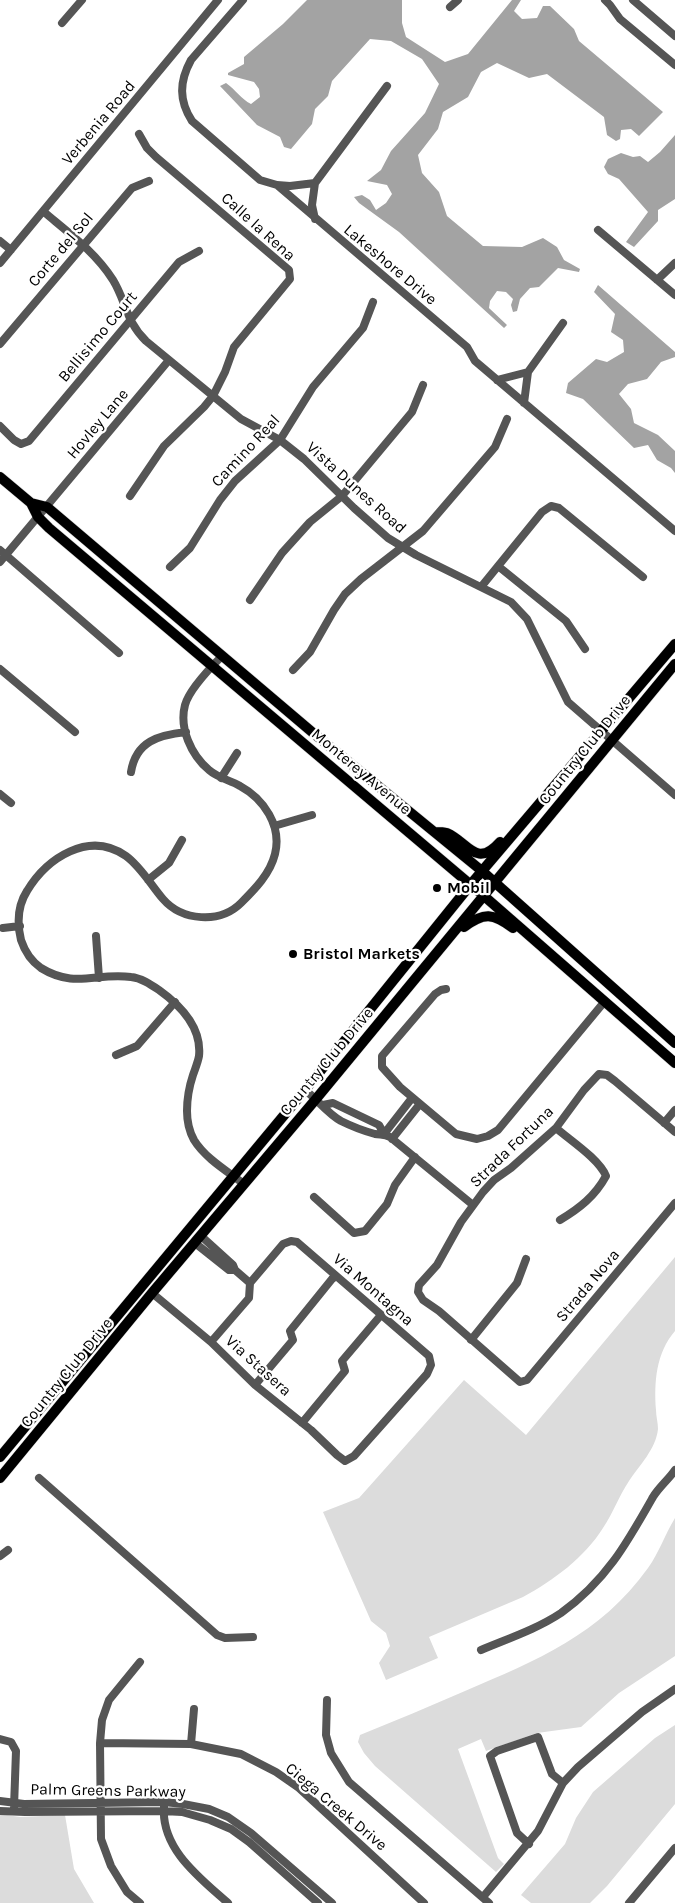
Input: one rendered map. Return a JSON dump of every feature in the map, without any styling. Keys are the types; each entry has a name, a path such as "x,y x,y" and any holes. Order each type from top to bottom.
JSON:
{"main road":[{"name":"Monterey Avenue","path":"0,477 32,503 38,517 471,884 675,1063"},
{"name":"Monterey Avenue","path":"32,503 47,506 222,656 482,871 675,1043"},
{"name":"Country Club Drive","path":"0,1457 305,1090 471,884 675,644"},
{"name":"Country Club Drive","path":"0,1478 244,1184 320,1102 451,936 675,664"},
{"path":"435,832 446,833 471,852 480,854 493,850 518,821 530,815"},
{"path":"451,936 475,918 488,915 496,917 543,947"}],"street":[{"path":"62,23 82,0"},
{"name":"Verbenia Road","path":"0,264 218,0"},
{"name":"Lakeshore Drive","path":"242,0 191,60 182,81 183,104 186,112 198,128 260,180 277,185 467,347 475,361 675,531"},
{"path":"450,6 458,0"},
{"path":"605,0 620,19 675,66"},
{"path":"633,0 675,36"},
{"path":"315,219 312,206 316,183 387,86"},
{"name":"Calle la Rena","path":"130,496 164,446 213,396 225,372 234,347 290,279 289,270 156,157 147,148 139,134"},
{"name":"Corte del Sol","path":"0,344 132,188 149,181"},
{"path":"277,185 290,186 316,183"},
{"name":"Vista Dunes Road","path":"44,212 83,244 100,262 120,293 125,311 137,333 169,360 241,419 280,440 304,459 372,524 403,547 511,602 527,619 568,702 675,796"},
{"path":"598,230 675,294"},
{"path":"0,241 11,250"},
{"name":"Bellisimo Court","path":"0,426 14,440 21,444 30,441 179,262 199,250"},
{"path":"657,280 675,263"},
{"name":"Camino Real","path":"170,567 190,548 220,500 235,482 280,440 313,387 363,328 373,302"},
{"path":"524,402 528,372 563,323"},
{"name":"Hovley Lane","path":"0,562 3,553 38,517 169,360"},
{"path":"497,380 528,372"},
{"path":"250,600 276,560 291,542 310,522 342,496 412,412 423,385"},
{"path":"293,670 310,652 345,594 360,579 423,531 494,447 507,419"},
{"path":"482,587 542,512 551,506 560,508 643,577"},
{"path":"3,553 119,652"},
{"path":"498,566 566,621 585,649"},
{"path":"222,656 192,692 185,705 186,732 189,744 208,769 221,778 240,786 259,799 270,816 276,831 276,851 270,869 238,906 214,917 199,918 182,912 163,900 127,857 112,849 92,847 71,850 56,858 34,879 19,906 20,936 25,951 35,964 49,973 62,978 80,980 131,977 143,980 157,988 174,1002 190,1019 199,1037 199,1056 188,1093 188,1125 194,1141 204,1152 244,1184"},
{"path":"0,669 75,732"},
{"path":"131,772 133,760 152,740 164,735 186,732"},
{"path":"221,778 237,753"},
{"path":"0,794 11,803"},
{"path":"274,826 312,815"},
{"path":"148,880 169,864 182,840"},
{"path":"3,928 20,926"},
{"path":"96,936 98,978"},
{"path":"446,989 436,994 382,1056 382,1067 419,1105 456,1134 477,1139 488,1136 498,1130 604,1001"},
{"path":"116,1055 137,1046 174,1002"},
{"name":"Strada Fortuna","path":"471,1340 423,1300 418,1292 420,1285 437,1266 472,1204 494,1180 511,1168 556,1128 584,1090 599,1074 607,1075 671,1126"},
{"path":"305,1090 320,1102 326,1111 342,1121 376,1134 384,1134 392,1139 472,1204"},
{"path":"384,1134 412,1098"},
{"path":"392,1139 419,1105"},
{"path":"671,1126 675,1110"},
{"path":"400,1113 408,1119"},
{"path":"556,1128 603,1167 606,1176 602,1184 585,1204 560,1220"},
{"path":"314,1197 354,1234 365,1231 387,1204 395,1185 415,1157"},
{"name":"Strada Nova","path":"471,1340 520,1382 527,1380 675,1203"},
{"path":"198,1239 229,1270 236,1270 250,1283 250,1298 211,1342"},
{"name":"Via Montagna","path":"250,1283 284,1244 297,1242 429,1356 431,1364 427,1374 354,1456 345,1461"},
{"path":"471,1340 517,1283 526,1259"},
{"path":"255,1385 293,1340 290,1332 336,1276"},
{"name":"Via Stasera","path":"152,1293 211,1342 255,1385 345,1461"},
{"path":"302,1423 345,1371 342,1361 381,1315"},
{"path":"481,1650 560,1614 585,1593 604,1575 618,1556 635,1531 654,1495 675,1470"},
{"path":"39,1478 217,1636 225,1638 253,1637"},
{"path":"0,1556 8,1550"},
{"path":"140,1662 109,1700 102,1720 100,1743 101,1839 111,1866 127,1892 140,1903"},
{"path":"483,1897 538,1831 563,1783 578,1767 642,1712 675,1689"},
{"path":"326,1700 326,1735 331,1753 349,1782 489,1903"},
{"path":"191,1744 194,1709"},
{"path":"528,1844 517,1833 490,1756 497,1751 538,1737 552,1774 563,1783"},
{"path":"0,1738 11,1742 16,1750 13,1812"},
{"name":"Ciega Creek Drive","path":"100,1743 191,1744 241,1754 276,1772 299,1788 424,1903"},
{"name":"Palm Greens Parkway","path":"0,1801 102,1807"},
{"name":"Palm Greens Parkway","path":"0,1811 184,1804 209,1809 228,1817 251,1833 332,1903"},
{"path":"164,1806 163,1817 173,1845 182,1860 228,1903"},
{"name":"Palm Greens Parkway","path":"164,1806 210,1820 230,1829 249,1842 318,1903"},
{"path":"629,1903 675,1848"}],"shaded area":[{"path":"307,0 402,0 402,23 406,37 445,62 468,54 512,0 521,0 514,11 522,19 537,18 543,6 550,6 574,29 579,41 663,112 639,136 631,129 621,130 620,139 616,141 607,135 604,117 547,74 529,78 497,63 481,72 468,97 443,112 438,129 418,155 422,173 439,192 447,216 483,246 522,247 543,238 557,247 564,260 580,269 579,272 558,268 539,287 530,288 520,299 517,311 513,312 511,305 513,299 506,292 497,291 490,301 489,308 507,325 504,328 399,232 359,203 354,197 362,195 370,200 376,210 386,203 392,194 387,185 367,181 381,170 391,151 425,113 439,84 422,59 391,41 370,39 332,81 328,96 315,109 312,124 291,149 284,147 280,137 257,125 220,86 226,83 251,104 260,97 259,89 254,82 228,75 228,73 244,64 244,57 283,24"},
{"path":"675,135 675,199 658,210 658,221 634,247 626,242 648,212 619,179 608,174 604,167 608,159 621,153 633,157 640,156 648,162"},
{"path":"598,285 675,352 675,357 661,362 647,379 628,384 619,394 631,409 634,423 658,435 675,451 675,473 671,468 657,460 648,445 634,448 583,399 566,393 568,383 596,359 607,362 624,352 623,340 611,332 615,314 594,292"},
{"path":"675,1257 675,1331 660,1358 656,1378 657,1436 651,1450 625,1487 603,1528 578,1559 557,1576 523,1597 429,1637 438,1658 386,1680 379,1663 390,1646 386,1633 371,1621 323,1512 359,1498 464,1380 526,1435"},
{"path":"675,1518 675,1656 619,1693 581,1727 537,1733 486,1751 481,1739 458,1749 498,1858 504,1864 496,1872 375,1766 358,1742 360,1735 517,1668 566,1643 588,1628 629,1591 648,1568"},
{"path":"675,1725 675,1804 607,1886 590,1903 531,1903 521,1895 565,1844 576,1818 593,1792 655,1738"},
{"path":"0,1814 20,1817 65,1815 74,1869 94,1903 0,1903"}],"place":[{"name":"Mobil","path":"437,888"},
{"name":"Bristol Markets","path":"293,954"}]}
